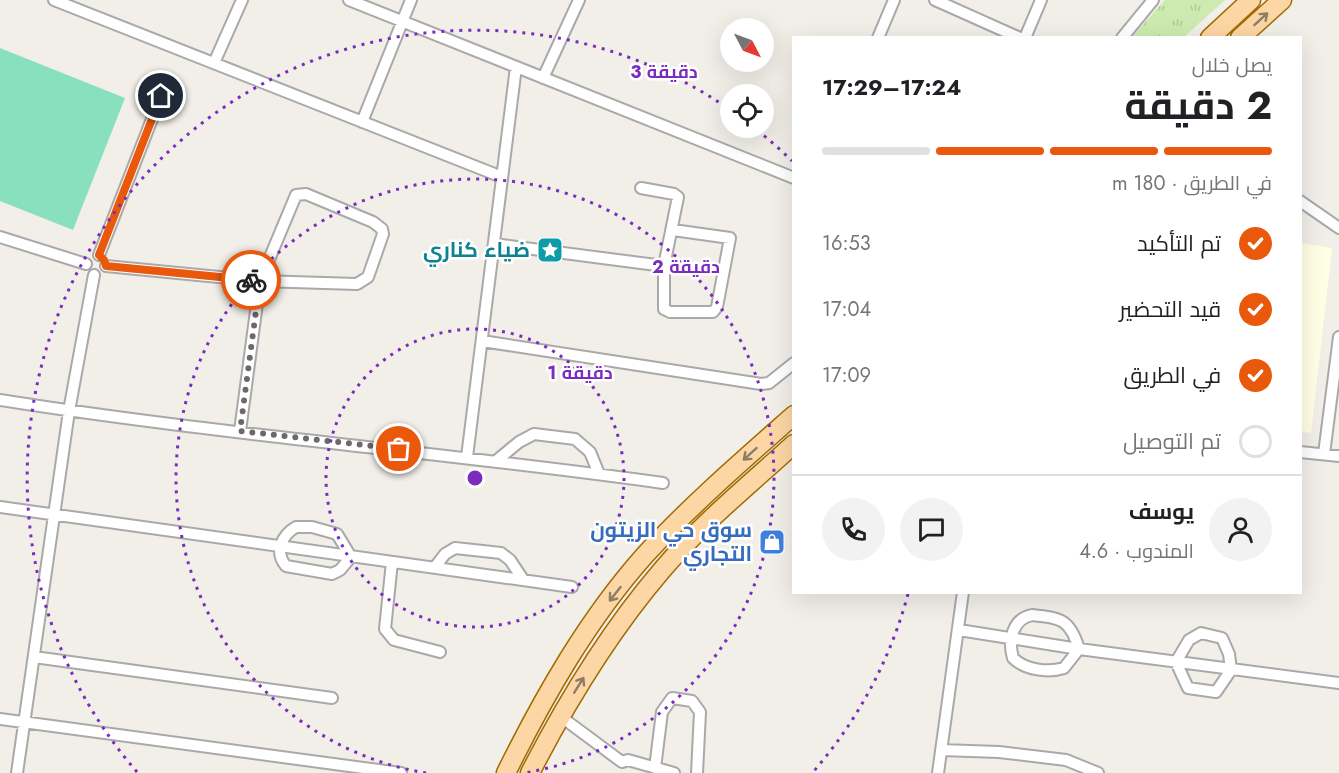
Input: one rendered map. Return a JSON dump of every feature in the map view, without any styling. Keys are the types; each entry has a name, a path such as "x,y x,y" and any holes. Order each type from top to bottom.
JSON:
{"main road":[{"path":"1212,36 1251,0"},
{"path":"1242,36 1282,0"},
{"path":"506,773 572,654 644,557 688,511 792,417"},
{"path":"530,773 560,716 620,624 662,570 704,526 792,446"}],"street":[{"path":"54,0 502,177"},
{"path":"214,63 242,0"},
{"path":"349,0 792,177"},
{"path":"362,122 411,0"},
{"path":"543,78 579,0"},
{"path":"879,36 894,0"},
{"path":"935,0 1016,36"},
{"path":"1026,36 1041,0"},
{"path":"1124,36 1153,0"},
{"path":"467,457 516,67"},
{"path":"99,255 161,96"},
{"path":"641,188 677,195 673,230 668,235 664,266 665,310 710,312 716,310 730,238 673,230"},
{"path":"106,266 260,281 360,283 368,276 383,234 382,229 373,222 299,193 293,199 260,281 240,431"},
{"path":"1302,202 1339,228"},
{"path":"0,237 86,264"},
{"path":"494,244 664,266"},
{"path":"99,255 106,266 102,274 94,275 87,271 86,264 90,257 99,255"},
{"path":"17,773 69,411 94,275"},
{"path":"1324,454 1339,337"},
{"path":"482,341 761,384 770,383 792,365"},
{"path":"0,400 69,411 467,457 663,483"},
{"path":"496,461 519,442 534,434 574,439 590,452 599,474"},
{"path":"1302,452 1339,456"},
{"path":"0,507 351,557 522,578 572,587"},
{"path":"312,527 337,534 351,557 336,573 313,573 286,566 282,560 280,546 292,529 312,527"},
{"path":"435,567 445,554 455,548 501,553 510,560 522,578"},
{"path":"392,562 385,629 394,640 440,652"},
{"path":"938,773 963,594"},
{"path":"1032,615 1056,618 1071,629 1079,649 1064,668 1051,670 1031,668 1013,658 1011,637 1024,618 1032,615"},
{"path":"959,630 1079,649 1339,683"},
{"path":"1202,633 1217,636 1226,643 1231,670 1216,692 1193,690 1183,683 1176,662 1189,640 1202,633"},
{"path":"34,657 332,698"},
{"path":"655,768 664,706 672,698 692,701 700,712 697,773"},
{"path":"560,716 622,762"},
{"path":"0,719 401,773"},
{"path":"941,750 999,752 1066,760 1098,773"},
{"path":"617,773 622,762 627,760 674,773"}],"shaded area":[{"path":"1302,243 1332,248 1311,433 1302,431"}],"green space":[{"path":"1165,0 1225,0 1185,36 1133,36"},
{"path":"0,48 125,98 73,230 0,201"}],"way so far":[{"path":"251,280 260,281 240,431 399,449"}],"place":[{"name":"ضياء كناري","path":"550,250"},
{"name":"سوق حي الزيتون التجاري","path":"772,542"}],"route":[{"path":"161,96 99,255 106,266 251,280"}]}
